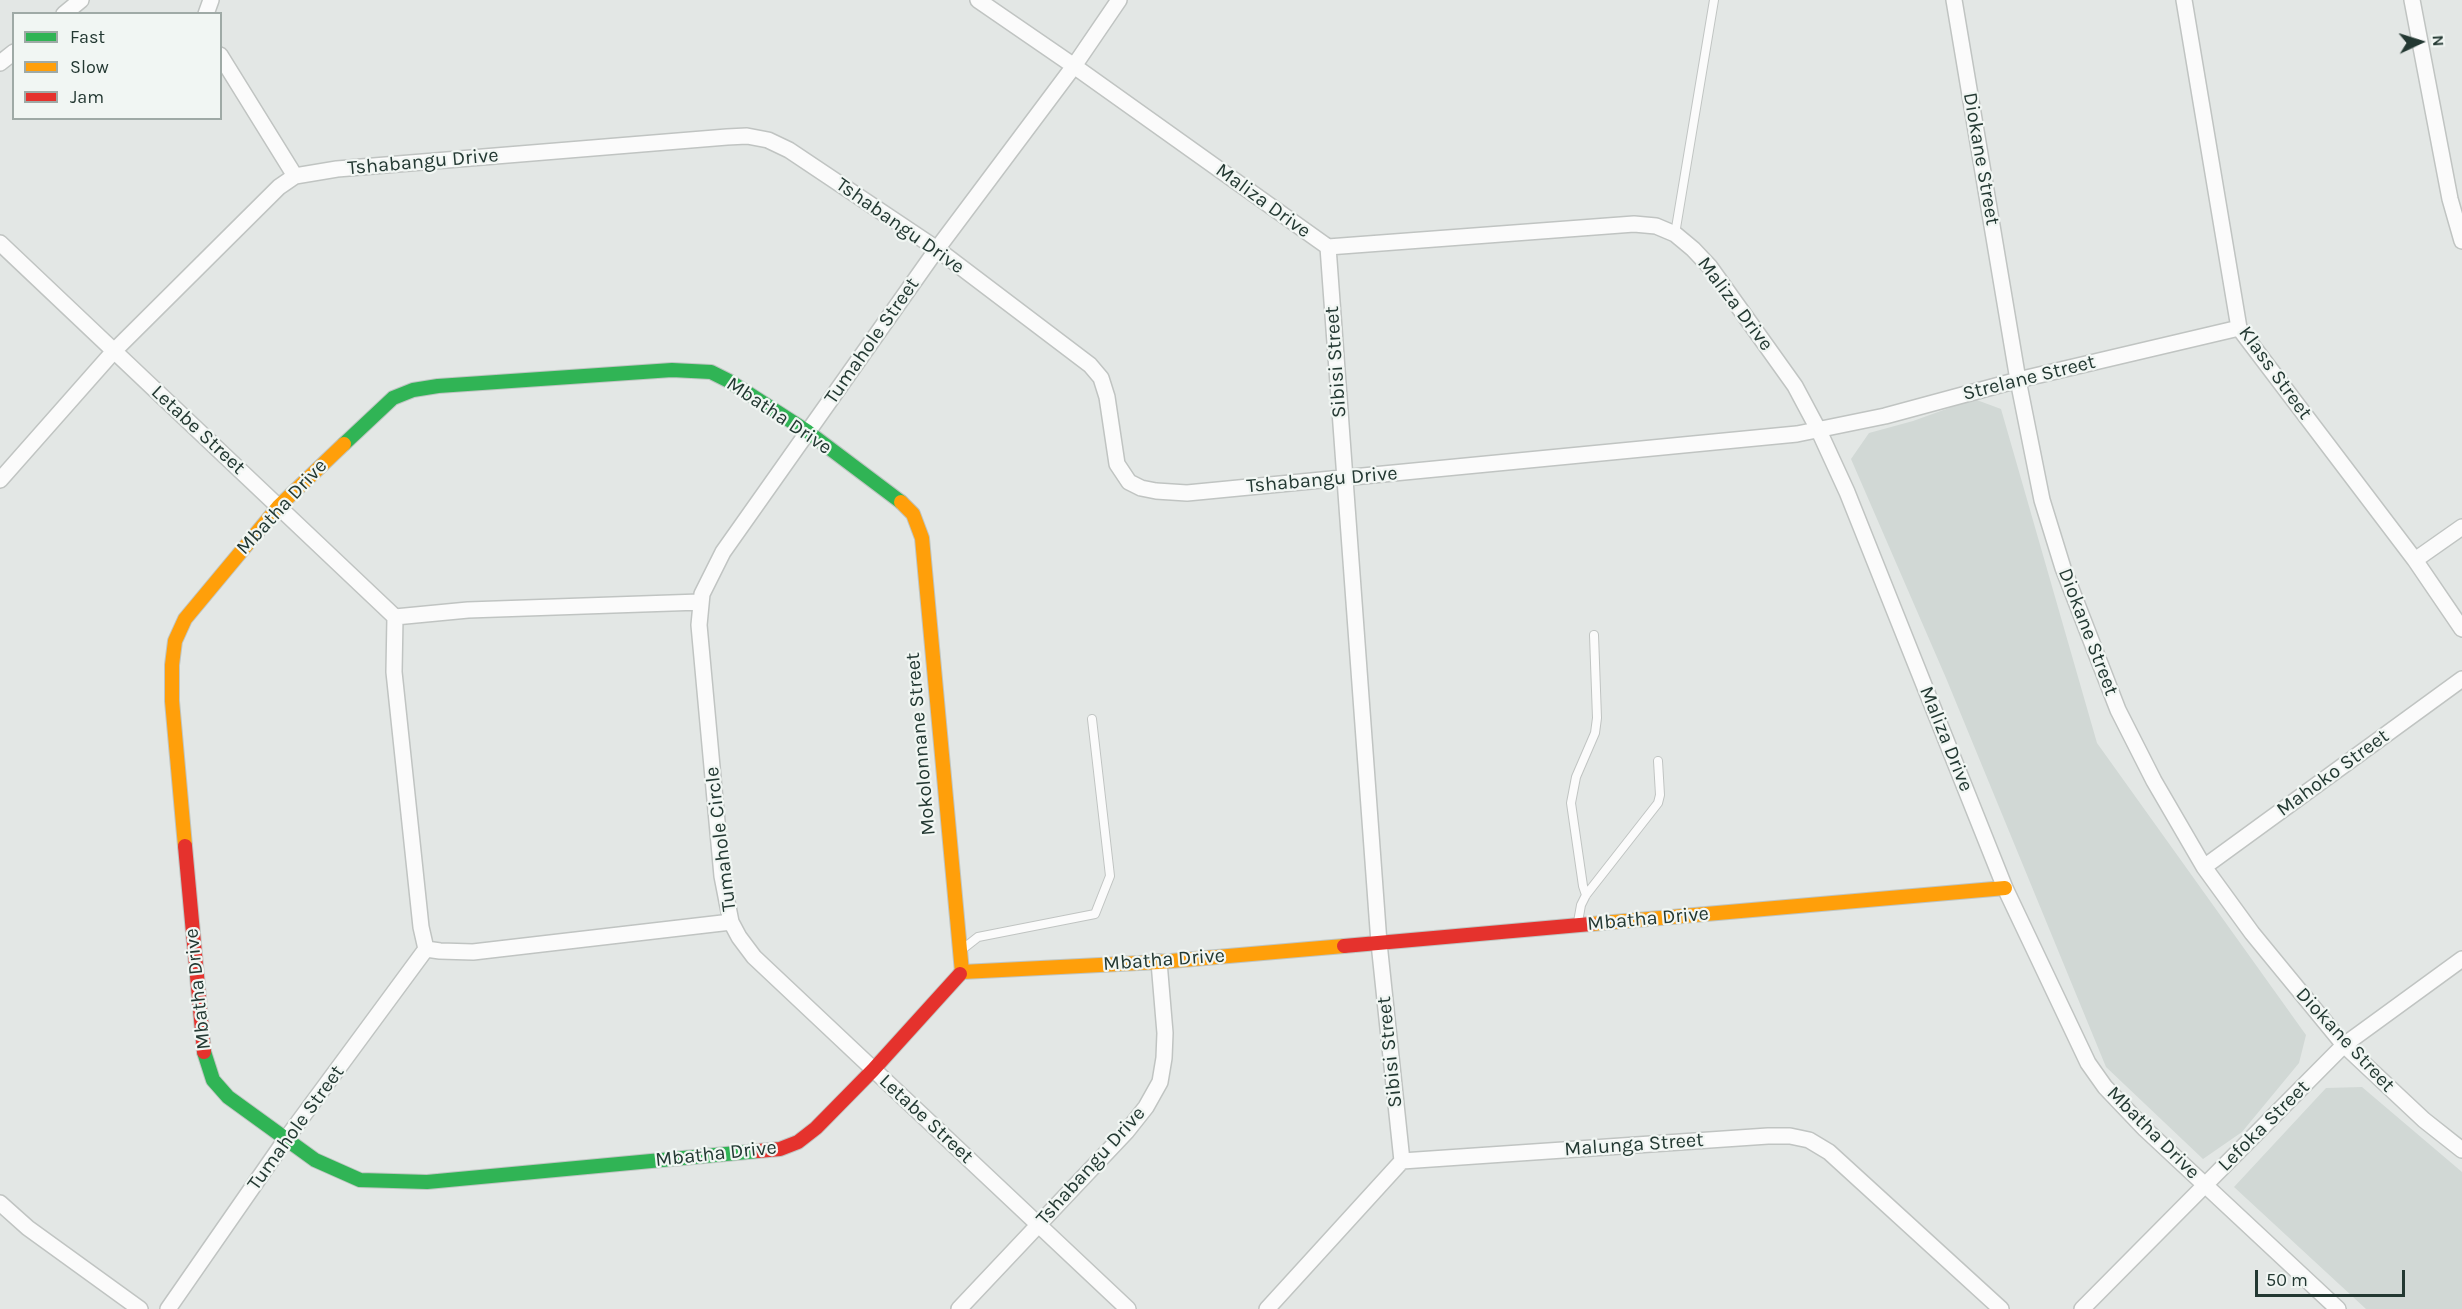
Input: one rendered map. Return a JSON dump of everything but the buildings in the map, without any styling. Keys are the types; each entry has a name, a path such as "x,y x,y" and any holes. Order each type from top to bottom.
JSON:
{"street":[{"path":"66,12 81,0"},
{"name":"Maliza Drive","path":"978,0 1328,247 1634,224 1656,226 1675,234 1710,267 1795,386 1819,431 1847,492 2005,888"},
{"name":"Tumahole Street","path":"700,602 707,582 723,552 937,249 1074,66 1119,0"},
{"name":"Diokane Street","path":"1954,0 2018,380 2042,500 2063,568 2093,651 2118,710 2154,781 2204,867 2252,933 2344,1045 2424,1120 2462,1150"},
{"name":"Klass Street","path":"2184,0 2239,328 2415,560 2462,629"},
{"path":"2412,0 2450,199 2462,242"},
{"path":"0,63 12,54"},
{"path":"222,58 296,176"},
{"name":"Tshabangu Drive","path":"0,480 114,351 279,187 296,176 337,169 747,136 768,140 789,150 937,249 1090,364 1101,378 1107,397 1117,465 1129,482 1141,488 1172,493 1770,438 1819,431"},
{"name":"Letabe Street","path":"0,243 395,617"},
{"name":"Sibisi Street","path":"1328,247 1379,943 1402,1161"},
{"name":"Strelane Street","path":"1819,431 1885,416 2018,380 2239,328"},
{"name":"Mbatha Drive","path":"913,514 896,498 808,432 729,381 711,372 695,369 438,386 413,390 393,398 279,506 185,619 175,640 172,701 205,1061 213,1080 228,1097 315,1160 360,1180 393,1183 427,1182 753,1152 780,1149 798,1142 816,1128 873,1070 962,972 1160,962 2005,888 2088,1063 2123,1107 2338,1309"},
{"name":"Mokolonnane Street","path":"913,514 922,538 962,972"},
{"path":"2415,560 2462,527"},
{"path":"426,949 421,927 394,672 395,617 468,610 700,602"},
{"name":"Tumahole Circle","path":"426,949 473,952 731,922 722,876 701,649 700,602"},
{"name":"Mahoko Street","path":"2204,867 2462,679"},
{"name":"Letabe Street","path":"731,922 754,957 1128,1309"},
{"name":"Tumahole Street","path":"168,1309 286,1140 426,949"},
{"name":"Lefoka Street","path":"2082,1309 2344,1045 2462,959"},
{"name":"Tshabangu Drive","path":"959,1309 1127,1131 1146,1107 1160,1082 1165,1033 1160,962"},
{"name":"Malunga Street","path":"1402,1161 1768,1136 1790,1136 1809,1140 1829,1152 2001,1309"},
{"path":"1267,1309 1402,1161"},
{"path":"0,1203 28,1228 140,1309"}],"lane":[{"path":"1675,234 1714,0"},
{"path":"1586,895 1581,877 1571,803 1576,777 1595,733 1598,718 1594,634"},
{"path":"960,950 978,937 1095,914 1110,876 1092,719"},
{"path":"1578,926 1581,905 1586,895 1658,803 1660,795 1658,761"}],"shaded area":[{"path":"1974,399 2001,409 2097,743 2306,1035 2299,1063 2242,1132 2203,1159 2106,1067 1946,678 1851,459 1869,433 1913,421"},
{"path":"2362,1087 2462,1172 2462,1309 2366,1309 2234,1187 2326,1088"}],"traffic: fast":[{"path":"344,444 393,398 413,390 438,386 672,370 711,372 729,381 808,432 901,502"},
{"path":"204,1052 213,1080 228,1097 315,1160 360,1180 427,1182 758,1151"}],"traffic: slow":[{"path":"185,846 172,701 175,641 185,619 279,506 344,444"},
{"path":"901,502 913,514 922,538 962,972"},
{"path":"1591,924 2005,888"},
{"path":"960,974 962,972 1159,962 1344,946"}],"traffic: jam":[{"path":"185,846 204,1052"},
{"path":"1344,946 1591,924"},
{"path":"758,1151 780,1149 798,1142 816,1128 873,1070 960,974"}]}
